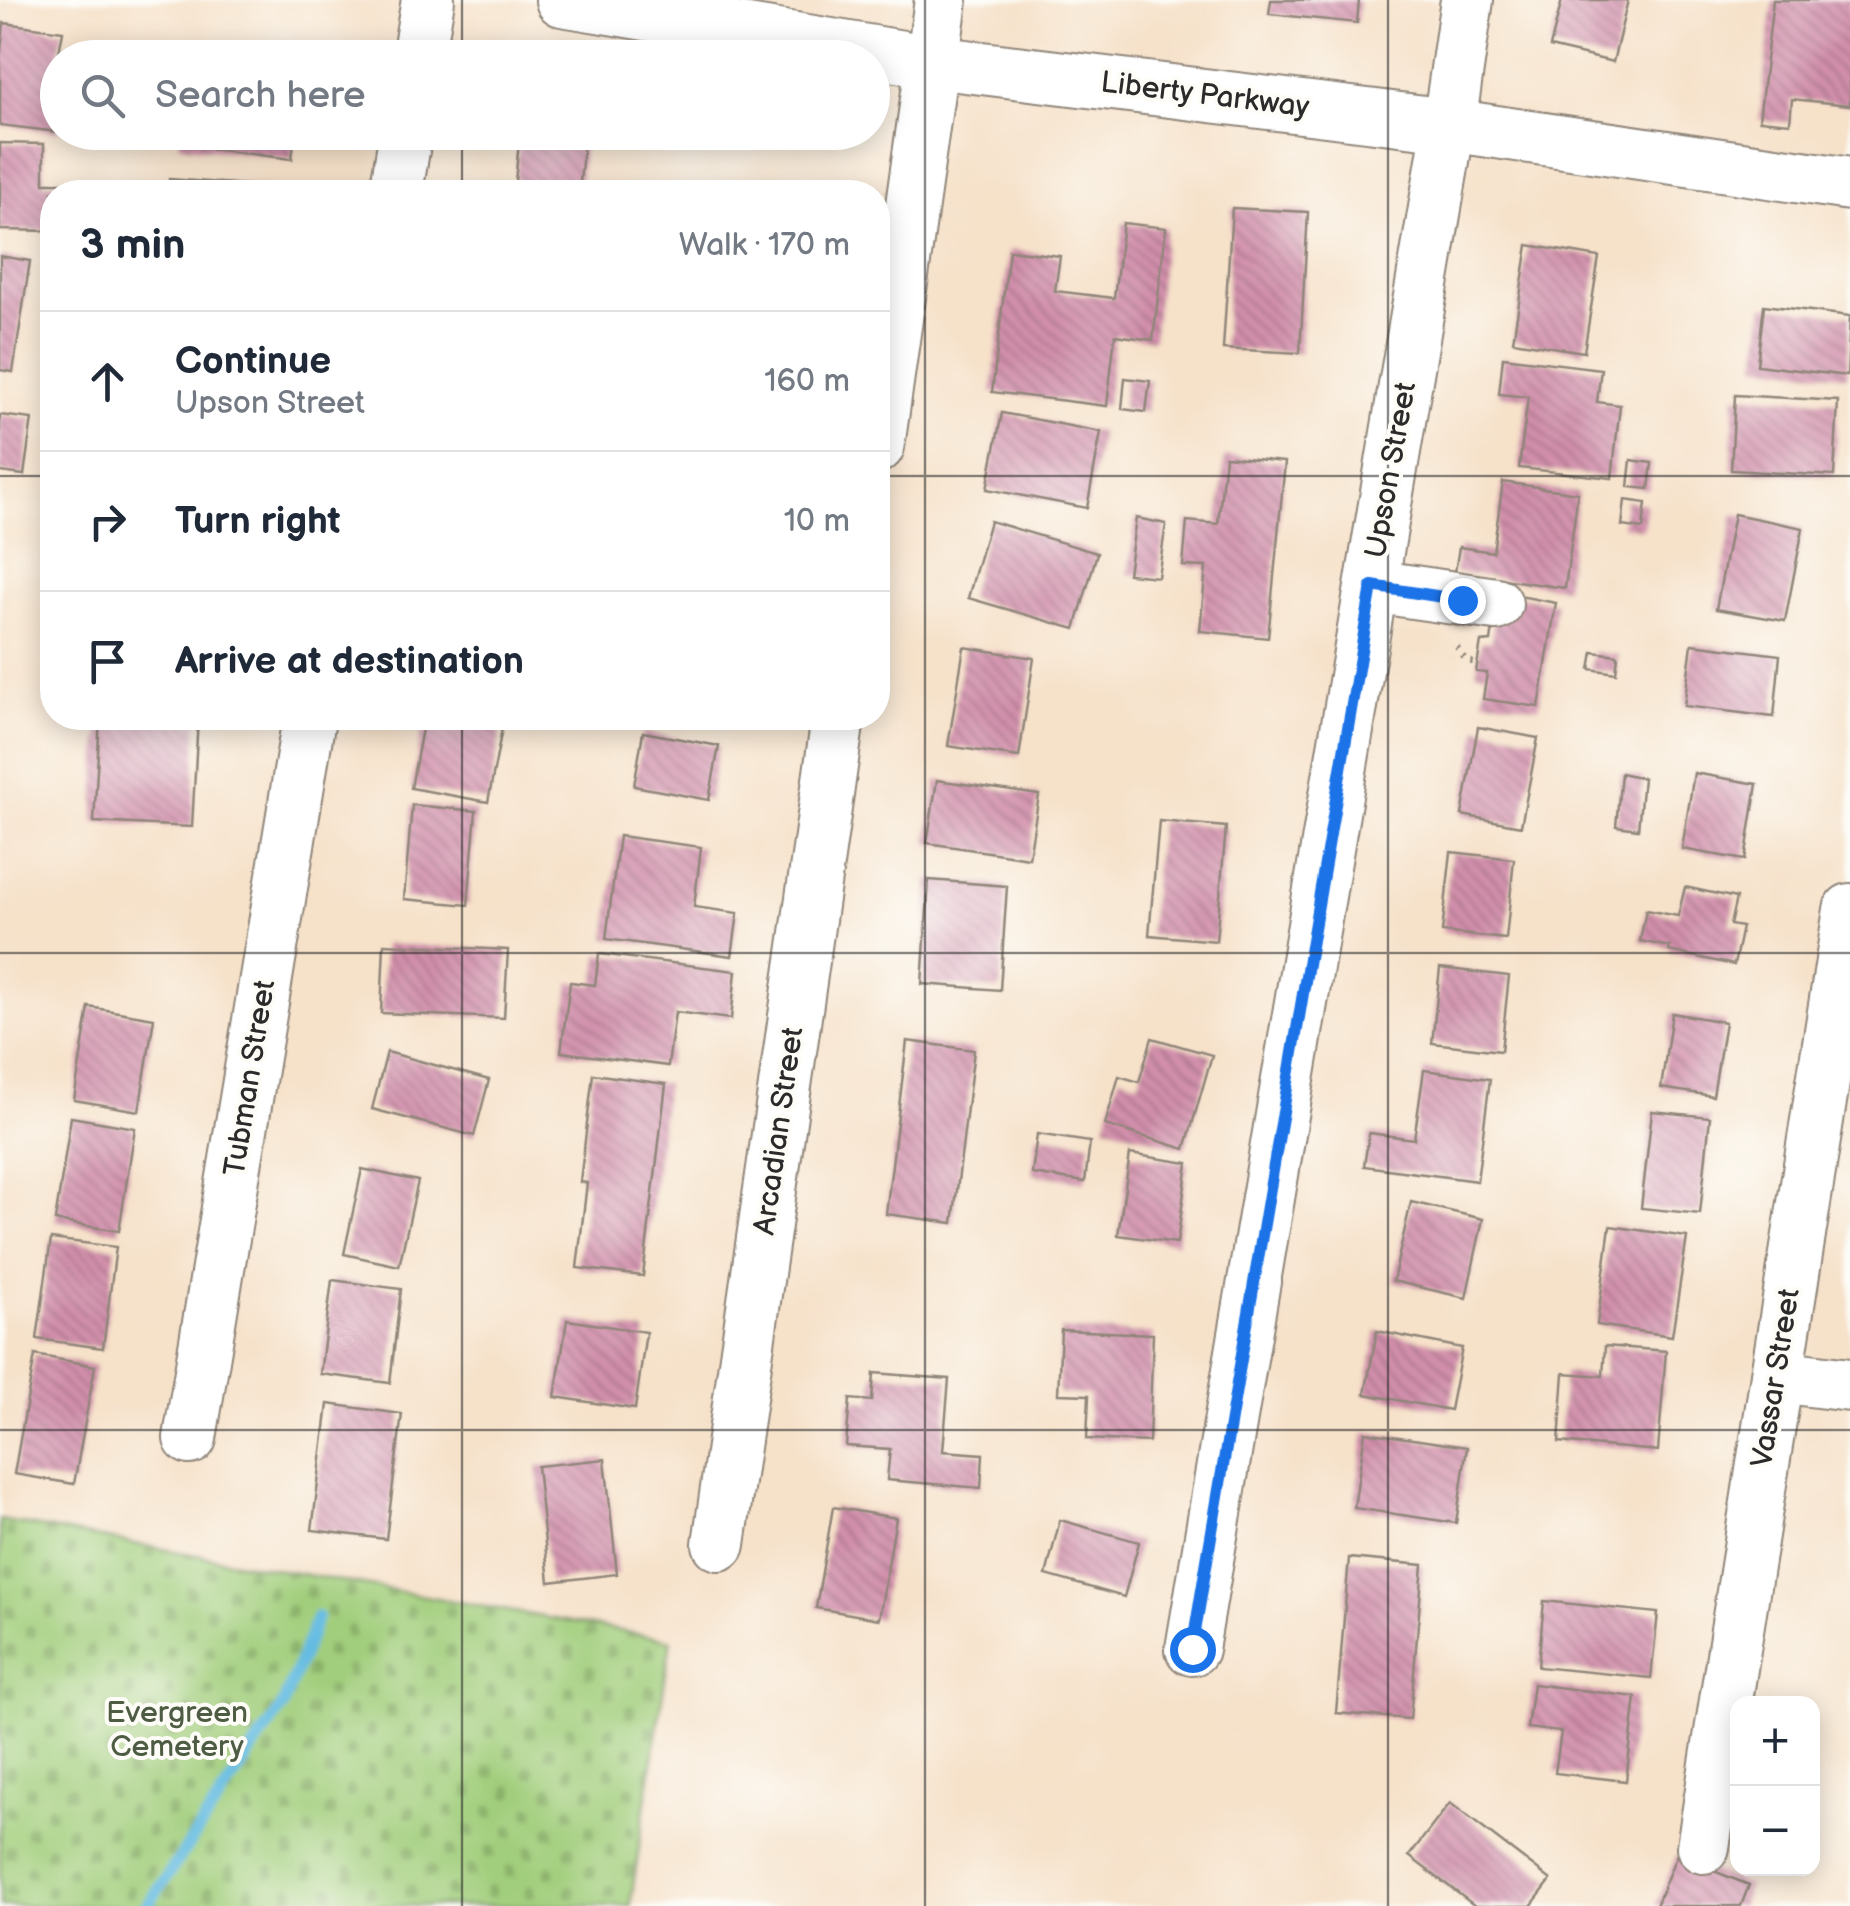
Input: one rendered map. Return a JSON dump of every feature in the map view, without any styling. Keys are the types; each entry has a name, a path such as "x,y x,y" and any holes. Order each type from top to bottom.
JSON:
{"street":[{"path":"421,40 428,0"},
{"name":"Liberty Parkway","path":"562,0 801,40"},
{"path":"890,362 942,0"},
{"name":"Upson Street","path":"1192,1649 1449,125 1466,0"},
{"name":"Liberty Parkway","path":"890,55 1449,125 1850,184"},
{"path":"398,180 403,150"},
{"path":"1372,586 1496,604"},
{"name":"Tubman Street","path":"190,1438 307,730"},
{"name":"Arcadian Street","path":"720,1544 836,730"},
{"name":"Vassar Street","path":"1703,1847 1850,910"},
{"path":"1777,1376 1850,1386"}],"green space":[{"name":"Evergreen Cemetery","path":"0,1520 671,1640 630,1906 0,1906"}],"building":[{"path":"1271,0 1359,0 1357,23 1269,14"},
{"path":"1562,0 1628,0 1613,62 1550,47"},
{"path":"1773,0 1850,0 1850,105 1792,99 1790,123 1759,120"},
{"path":"4,23 63,31 61,40 40,40 40,130 0,125"},
{"path":"0,143 40,144 40,150 44,150 44,180 40,180 40,231 0,230"},
{"path":"219,150 293,150 292,159"},
{"path":"518,150 583,150 580,180 515,180"},
{"path":"1232,208 1308,212 1300,353 1223,349"},
{"path":"1123,223 1166,228 1153,340 1115,335 1107,406 992,392 1009,250 1060,256 1055,291 1114,298"},
{"path":"1528,245 1599,257 1584,352 1513,341"},
{"path":"0,256 30,261 13,372 0,370"},
{"path":"1764,305 1850,316 1847,376 1757,365"},
{"path":"1503,357 1601,369 1597,402 1620,405 1612,478 1519,468 1528,397 1499,394"},
{"path":"1125,378 1150,381 1146,412 1122,409"},
{"path":"1735,395 1838,401 1834,476 1731,470"},
{"path":"1002,413 1101,432 1087,508 987,489"},
{"path":"0,415 32,419 24,475 0,472"},
{"path":"1225,456 1285,462 1268,638 1200,631 1206,567 1183,566 1187,521 1218,524"},
{"path":"1631,460 1652,463 1649,489 1628,487"},
{"path":"1503,482 1578,493 1565,588 1455,572 1459,547 1493,552"},
{"path":"1625,500 1646,503 1643,529 1622,526"},
{"path":"1734,514 1803,528 1785,621 1716,609"},
{"path":"1136,518 1166,524 1158,577 1128,574"},
{"path":"990,521 1097,553 1075,629 968,598"},
{"path":"1498,592 1556,603 1539,707 1483,699 1487,673 1476,672 1481,642 1491,641"},
{"path":"1692,644 1780,655 1774,717 1684,706"},
{"path":"964,647 1034,658 1019,757 948,746"},
{"path":"1593,652 1618,655 1616,673 1590,669"},
{"path":"1478,727 1538,738 1521,826 1462,815"},
{"path":"99,730 197,730 192,827 94,822"},
{"path":"422,730 502,730 488,802 411,788"},
{"path":"643,732 719,746 709,800 634,786"},
{"path":"1621,773 1643,778 1638,829 1616,826"},
{"path":"1694,773 1757,784 1745,860 1682,849"},
{"path":"937,780 1039,795 1029,858 927,843"},
{"path":"412,805 476,811 468,905 404,899"},
{"path":"1159,821 1226,827 1216,941 1149,935"},
{"path":"619,836 701,847 694,907 738,913 732,956 606,939"},
{"path":"1451,852 1514,859 1506,939 1442,932"},
{"path":"929,880 1007,886 1000,990 922,984"},
{"path":"1685,887 1736,898 1730,925 1742,927 1734,965 1640,941 1646,910 1678,916"},
{"path":"384,944 508,950 504,1018 381,1013"},
{"path":"599,954 736,971 731,1019 675,1012 668,1066 561,1052 570,982 595,985"},
{"path":"1440,968 1509,976 1501,1051 1432,1043"},
{"path":"89,1007 154,1018 139,1111 74,1100"},
{"path":"1672,1013 1725,1022 1713,1096 1661,1088"},
{"path":"1152,1038 1212,1055 1185,1149 1105,1125 1119,1076 1139,1082"},
{"path":"907,1041 974,1050 953,1223 886,1214"},
{"path":"387,1052 489,1080 474,1136 372,1109"},
{"path":"1424,1070 1490,1079 1477,1181 1364,1166 1369,1133 1414,1139"},
{"path":"593,1074 666,1084 643,1276 577,1268 587,1183 580,1182"},
{"path":"1652,1111 1710,1117 1700,1214 1641,1208"},
{"path":"71,1117 135,1128 119,1231 55,1221"},
{"path":"1037,1134 1090,1142 1085,1182 1032,1174"},
{"path":"1130,1154 1188,1163 1177,1243 1118,1235"},
{"path":"362,1169 418,1181 399,1266 344,1254"},
{"path":"1411,1202 1483,1219 1466,1298 1393,1281"},
{"path":"1610,1226 1687,1237 1672,1336 1597,1325"},
{"path":"51,1239 116,1247 103,1348 37,1339"},
{"path":"332,1280 401,1289 390,1383 320,1374"},
{"path":"567,1320 646,1332 635,1409 555,1397"},
{"path":"1061,1330 1153,1334 1149,1442 1087,1439 1089,1395 1058,1394"},
{"path":"1377,1331 1462,1348 1450,1410 1365,1394"},
{"path":"1605,1346 1666,1351 1658,1451 1559,1442 1564,1373 1603,1376"},
{"path":"35,1355 95,1366 74,1484 14,1474"},
{"path":"874,1373 949,1379 943,1451 983,1454 981,1488 887,1480 890,1449 846,1446 850,1399 872,1401"},
{"path":"328,1404 402,1414 386,1539 312,1530"},
{"path":"1365,1432 1467,1447 1456,1523 1354,1508"},
{"path":"605,1459 617,1574 549,1582 537,1466"},
{"path":"833,1507 896,1518 879,1619 816,1608"},
{"path":"1060,1520 1139,1542 1124,1597 1046,1575"},
{"path":"1349,1558 1423,1565 1410,1719 1336,1713"},
{"path":"1544,1601 1658,1613 1651,1678 1538,1667"},
{"path":"1533,1684 1636,1697 1626,1781 1555,1773 1561,1732 1527,1728"},
{"path":"1450,1803 1551,1880 1531,1906 1475,1906 1409,1856"},
{"path":"1676,1856 1749,1885 1741,1906 1656,1906"}],"waterway":[{"path":"147,1906 282,1707 317,1617"}],"route":[{"path":"1192,1649 1372,586 1462,600"}]}
